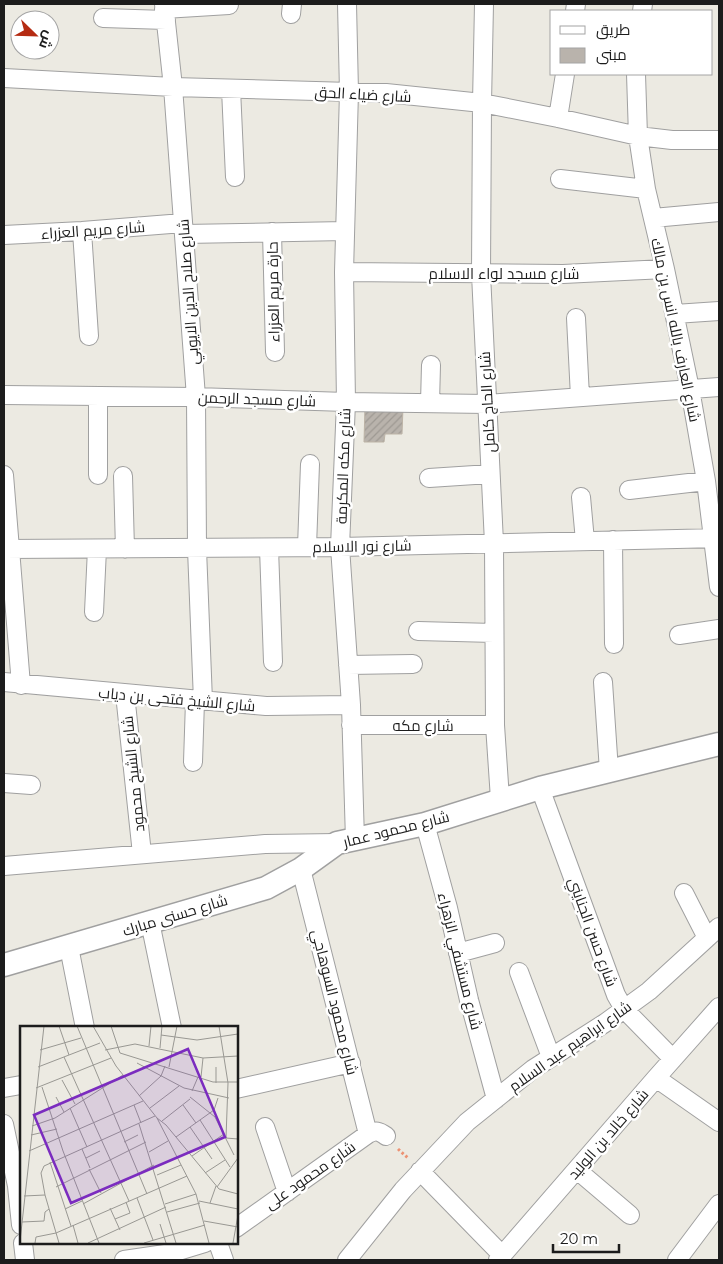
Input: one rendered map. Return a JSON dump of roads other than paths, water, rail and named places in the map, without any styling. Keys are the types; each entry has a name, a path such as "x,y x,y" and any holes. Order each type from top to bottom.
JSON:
{"street":[{"name":"شارع مكه المكرمة","path":"346,842 351,705 340,547 346,402 344,272 349,92 347,4"},
{"name":"شارع الحاج كامل","path":"484,4 481,274 494,543 495,725 500,799"},
{"path":"103,18 229,5"},
{"name":"شارع صلاح الدين الايوبي","path":"164,11 173,87 196,397 199,701 193,762"},
{"path":"558,118 565,75"},
{"name":"شارع العارف بالله انس بن مالك","path":"636,75 638,136 646,189 690,389 716,538 719,587"},
{"name":"شارع ضياء الحق","path":"4,78 173,87 386,93 482,103 638,136 672,140 719,140"},
{"path":"231,89 235,176"},
{"path":"560,179 646,189"},
{"path":"653,218 719,212"},
{"name":"شارع مريم العزراء","path":"4,236 82,231 183,228 272,232 345,231"},
{"path":"82,231 89,336"},
{"name":"حارة مريم العزراء","path":"272,232 275,352"},
{"name":"شارع مسجد لواء الاسلام","path":"344,272 564,274 665,269"},
{"path":"674,314 719,311"},
{"path":"576,318 580,397"},
{"path":"430,403 431,365"},
{"name":"شارع مسجد الرحمن","path":"4,395 196,397 487,404 719,387"},
{"path":"98,396 98,475"},
{"path":"307,548 310,464"},
{"path":"429,478 490,474"},
{"path":"4,475 12,684"},
{"path":"123,476 125,549"},
{"path":"628,490 706,481"},
{"path":"581,497 585,541"},
{"name":"شارع نور الاسلام","path":"7,549 307,548 716,538"},
{"path":"613,540 614,644"},
{"path":"269,548 273,662"},
{"path":"94,612 96,549"},
{"path":"679,635 719,629"},
{"path":"418,631 494,633"},
{"path":"348,665 413,664"},
{"path":"603,682 608,771"},
{"name":"شارع الشيخ فتحى بن دياب","path":"12,684 266,706 351,705"},
{"name":"شارع الشيخ محمود","path":"125,694 142,854"},
{"name":"شارع مكه","path":"351,725 495,725"},
{"name":"شارع محمود عمار","path":"4,866 265,844 346,842 425,824 540,788 719,744"},
{"path":"4,783 31,785"},
{"name":"شارع حسن الجنايني","path":"540,788 616,995 624,1009 673,1059"},
{"name":"شارع مستشفي الزهراء","path":"425,824 496,1099"},
{"name":"شارع حسنى مبارك","path":"4,966 266,888 346,842"},
{"name":"شارع محمود السوهاجي","path":"301,869 351,1063 377,1135"},
{"path":"684,893 713,932"},
{"path":"150,922 172,1026"},
{"name":"شارع ابراهيم عبد السلام","path":"347,1260 403,1190 468,1122 533,1069 605,1023 649,990 713,932"},
{"path":"458,953 495,943"},
{"path":"69,947 85,1026"},
{"path":"519,972 551,1057"},
{"name":"شارع خالد بن الوليد","path":"500,1258 719,1008"},
{"path":"238,1090 351,1063"},
{"path":"656,1078 719,1122"},
{"path":"4,1088 20,1085"},
{"path":"4,1124 17,1186 20,1215"},
{"path":"265,1128 287,1192"},
{"name":"شارع محمود على","path":"238,1227 287,1192 377,1135"},
{"path":"577,1170 630,1215"},
{"path":"420,1171 500,1258"},
{"path":"676,1260 719,1204"},
{"path":"23,1244 25,1260"},
{"path":"124,1260 172,1253 202,1244"},
{"path":"218,1244 224,1260"}]}
